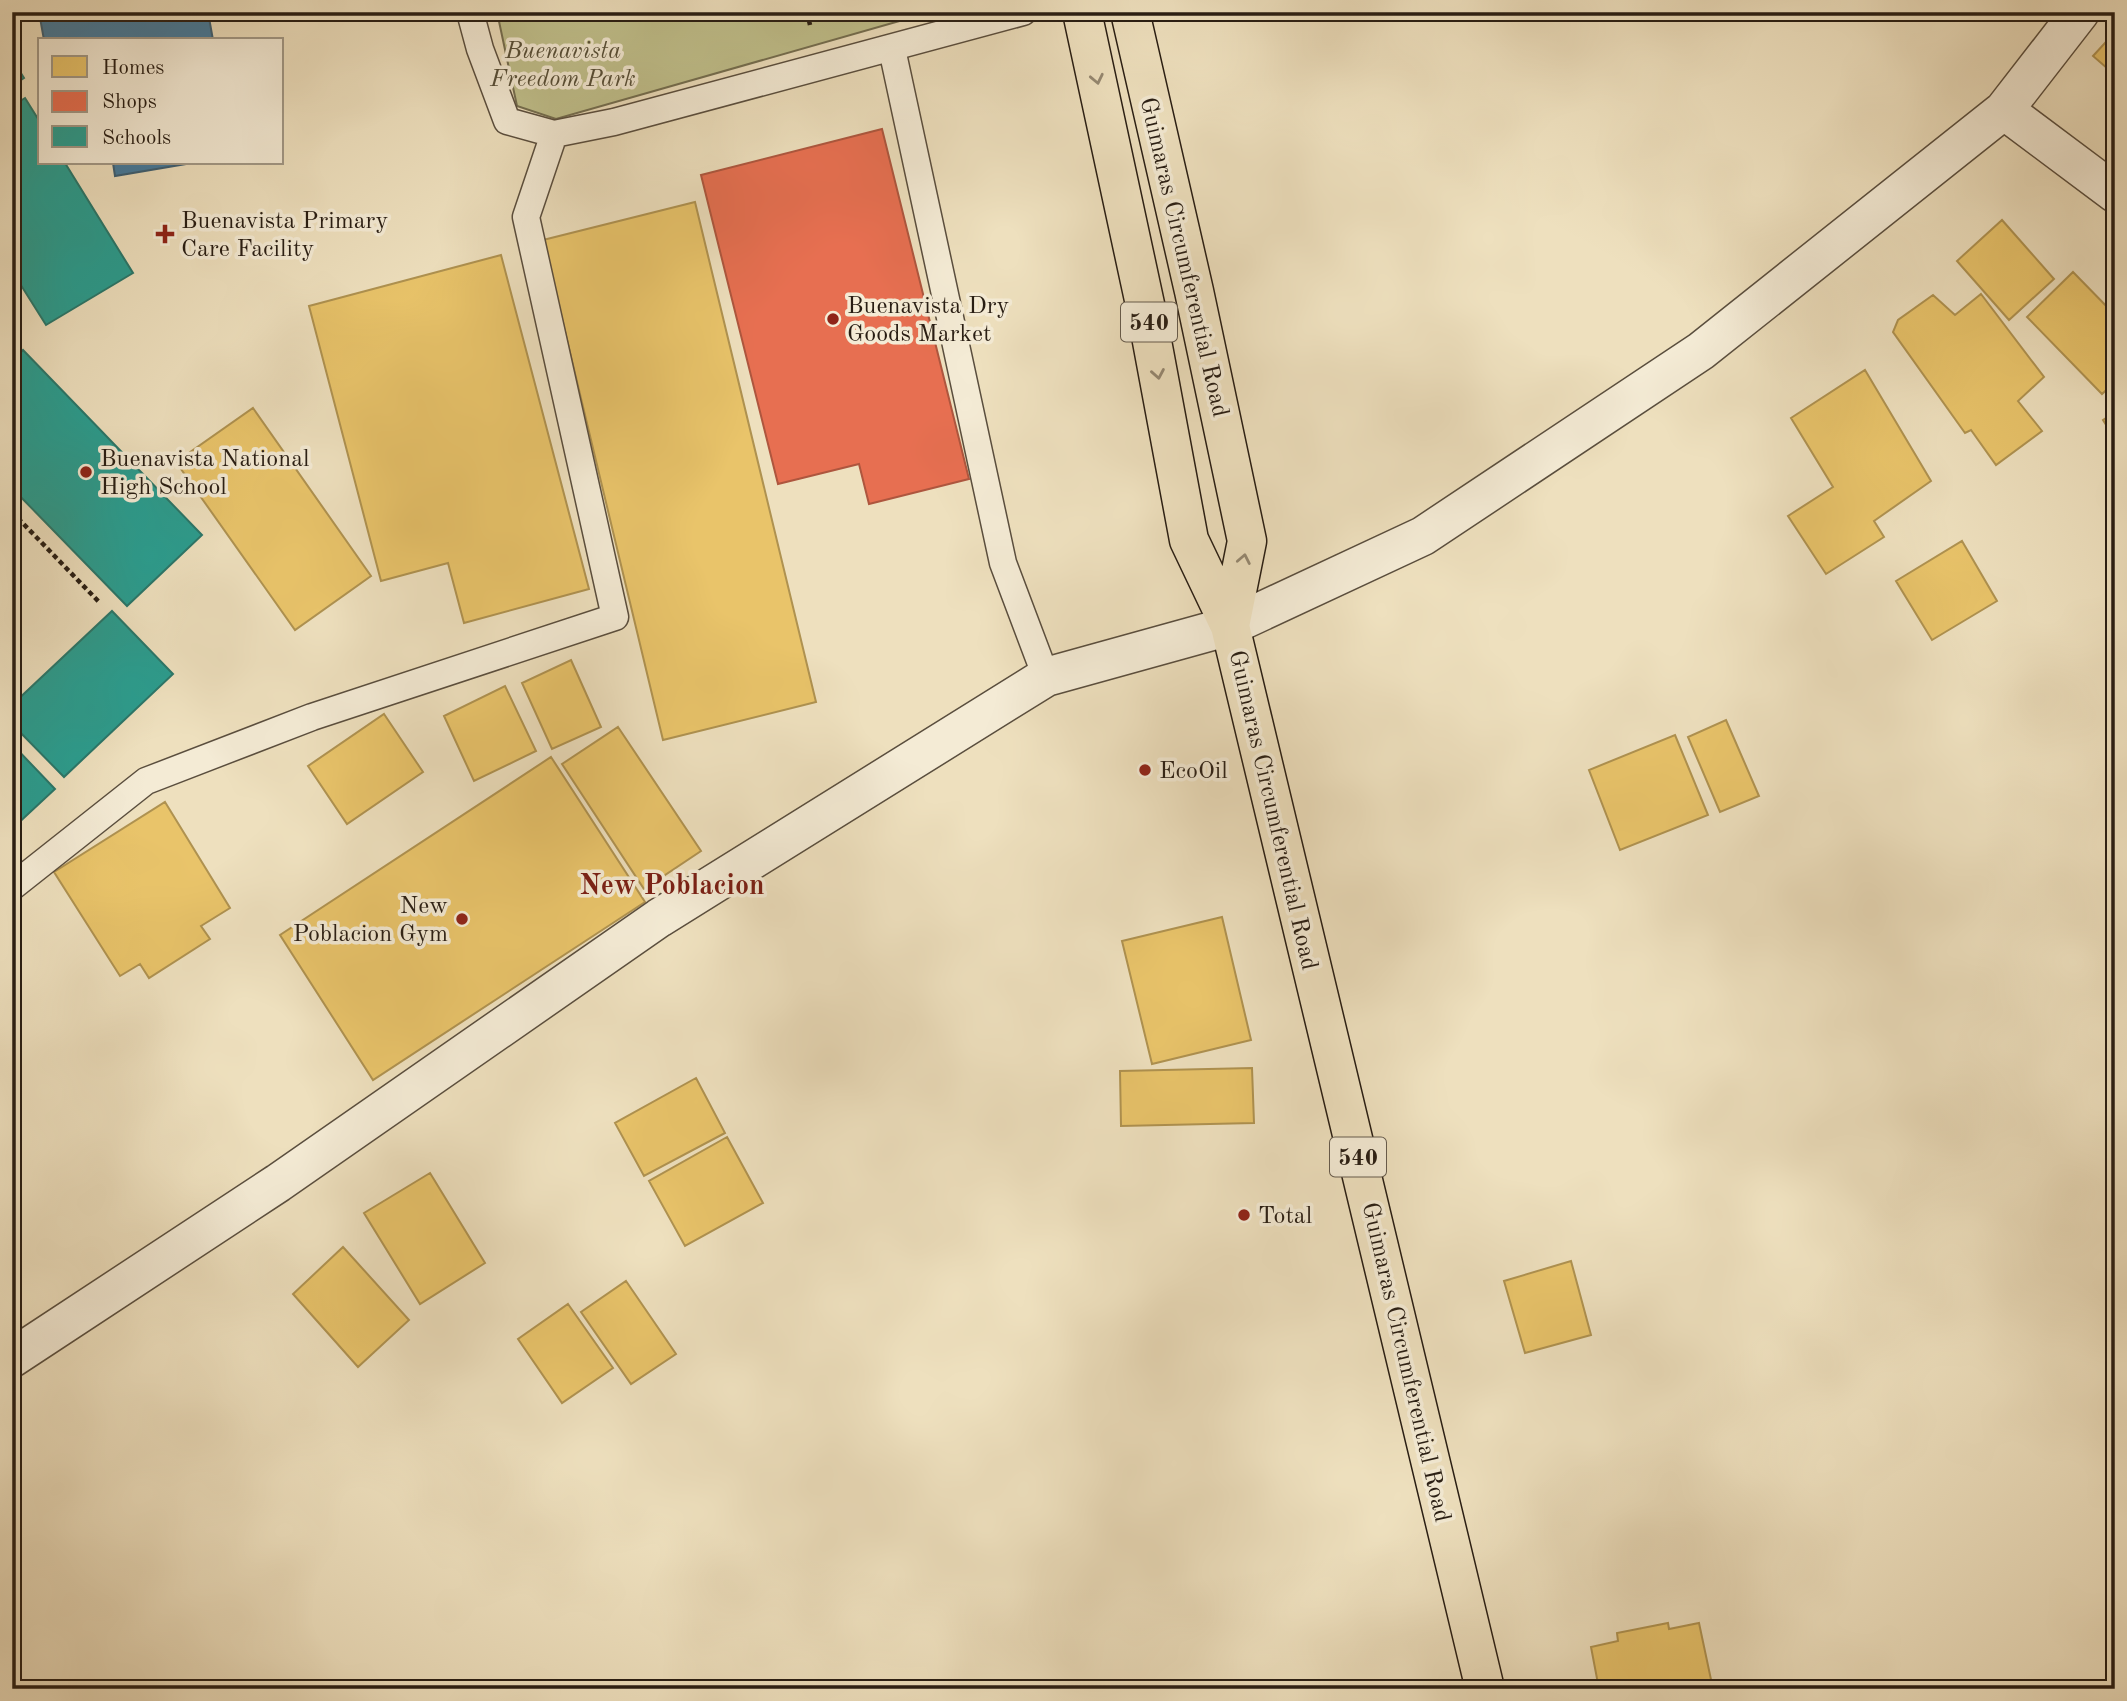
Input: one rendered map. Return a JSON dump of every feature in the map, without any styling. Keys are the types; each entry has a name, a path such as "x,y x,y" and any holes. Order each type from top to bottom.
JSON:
{"main road":[{"name":"Guimaras Circumferential Road","path":"1082,12 1146,309 1189,540 1230,626 1485,1689"},
{"name":"Guimaras Circumferential Road","path":"1130,12 1194,291 1247,541 1230,626"}],"street":[{"path":"12,1358 278,1183 659,918 1046,677 1230,626 1423,536 1701,352 2004,110 2080,12"},
{"path":"2004,110 2115,193"}],"lane":[{"path":"470,12 480,49 507,121 554,134 892,49 1023,12"},
{"path":"892,49 1003,563 1046,677"},
{"path":"12,887 146,781 312,717 615,617 526,217 554,134"}],"path":[{"path":"12,512 99,601"}],"green space":[{"name":"Buenavista Freedom Park","path":"497,12 931,12 556,119 517,106"}],"building: Homes":[{"path":"2115,32 2115,75 2093,56"},
{"path":"695,202 816,702 663,740 543,240"},
{"path":"2002,220 2054,279 2009,320 1957,261"},
{"path":"501,255 589,589 464,623 448,563 381,581 309,306"},
{"path":"2073,272 2115,315 2115,382 2102,394 2027,317"},
{"path":"1981,294 2044,377 2018,401 2042,431 1996,465 1971,430 1965,433 1893,332 1898,320 1933,295 1955,315"},
{"path":"1865,370 1931,481 1874,521 1884,537 1826,574 1788,516 1833,487 1791,418"},
{"path":"253,408 371,576 295,630 176,462"},
{"path":"2115,412 2115,439 2103,420"},
{"path":"1962,541 1997,601 1932,640 1896,581"},
{"path":"571,660 601,727 552,749 522,683"},
{"path":"505,686 536,751 474,781 444,716"},
{"path":"384,714 423,772 347,824 308,766"},
{"path":"1726,720 1759,796 1720,812 1688,737"},
{"path":"618,727 701,851 644,889 562,764"},
{"path":"1675,735 1708,815 1620,850 1589,770"},
{"name":"New Poblacion Gym","path":"551,757 645,902 373,1080 280,935"},
{"path":"165,802 230,908 201,926 210,939 149,978 140,964 120,976 54,872"},
{"path":"1222,917 1251,1040 1152,1064 1122,941"},
{"path":"1252,1068 1254,1123 1121,1126 1120,1071"},
{"path":"696,1078 725,1133 644,1176 615,1123"},
{"path":"727,1137 763,1203 685,1246 649,1181"},
{"path":"430,1173 485,1263 420,1304 364,1213"},
{"path":"343,1247 409,1320 358,1367 293,1294"},
{"path":"1571,1261 1591,1335 1525,1353 1504,1281"},
{"path":"626,1281 676,1354 631,1384 581,1312"},
{"path":"568,1304 613,1368 562,1403 518,1339"},
{"path":"1668,1623 1669,1629 1699,1623 1713,1689 1599,1689 1591,1647 1618,1641 1617,1633"}],"building: Shops":[{"name":"Buenavista Dry Goods Market","path":"882,129 969,479 869,504 859,464 778,484 701,175"}],"building: Schools":[{"path":"12,59 24,78 12,86"},
{"path":"25,98 38,119 38,164 66,164 133,273 46,325 12,271 12,106"},
{"path":"23,350 202,535 127,606 12,488 12,361"},
{"path":"112,611 173,674 64,777 12,724 12,705"},
{"path":"12,744 55,789 12,829"}],"building: Public":[{"path":"39,12 208,12 213,38 44,38"},
{"path":"113,164 186,164 115,176"}],"place":[{"name":"Buenavista Primary Care Facility","path":"165,234"},
{"name":"Buenavista Dry Goods Market","path":"833,319"},
{"name":"Buenavista National High School","path":"86,472"},
{"name":"EcoOil","path":"1145,770"},
{"name":"New Poblacion Gym","path":"462,919"},
{"name":"Total","path":"1244,1215"}],"district":[{"name":"New Poblacion","path":"672,884"}]}
